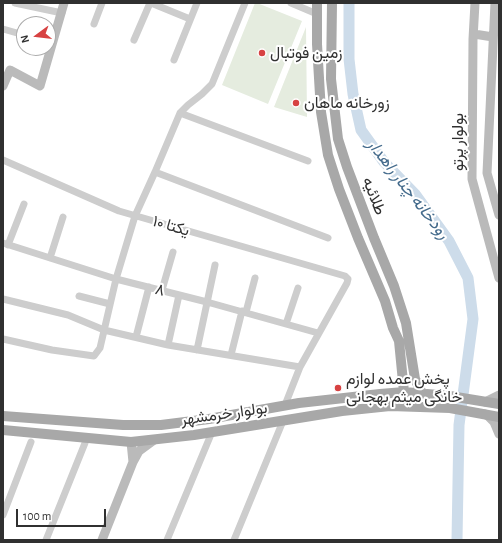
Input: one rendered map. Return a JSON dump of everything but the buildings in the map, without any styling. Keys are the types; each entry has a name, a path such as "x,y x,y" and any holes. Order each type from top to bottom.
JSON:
{"main road":[{"path":"56,28 62,13 64,3"},
{"name":"طلائیه","path":"317,3 317,44 321,112 328,155 355,231 385,301 392,328 399,341 404,392"},
{"name":"طلائیه","path":"332,3 332,79 338,139 374,238 394,286 406,323 415,380 422,393"},
{"name":"بولوار پرتو","path":"475,3 472,178 499,278"},
{"name":"بولوار پرتو","path":"495,3 487,173 499,213"},
{"path":"474,34 493,38"},
{"path":"3,86 10,70 40,86 47,56"},
{"path":"3,416 123,425 161,425 209,419 298,403 404,392 450,396 499,404"},
{"path":"485,402 499,395"},
{"name":"بولوار خرمشهر","path":"3,430 132,442 212,432 342,411 390,406 450,408 499,417"},
{"path":"486,414 494,422 499,434"},
{"path":"102,540 133,462 139,451 155,439"},
{"path":"132,442 133,462"}],"street":[{"path":"14,3 62,13"},
{"path":"94,24 102,3"},
{"path":"134,40 150,3 190,19"},
{"path":"174,60 197,3"},
{"path":"3,339 52,350 94,356 100,348 116,279 135,216 180,113 212,84 245,3"},
{"path":"291,3 317,14"},
{"path":"3,29 16,33"},
{"path":"180,113 308,161"},
{"name":"۱۰ یکتا","path":"3,160 119,211 345,276 348,279 347,283 318,333"},
{"path":"155,172 328,238"},
{"path":"6,244 24,204"},
{"path":"50,258 64,217"},
{"name":"۸","path":"6,244 116,279 207,302 318,333"},
{"path":"162,290 173,252"},
{"path":"197,350 215,265"},
{"path":"231,355 255,278"},
{"path":"136,337 149,287"},
{"path":"286,324 298,288"},
{"path":"168,345 179,295"},
{"path":"79,296 110,304"},
{"path":"3,299 68,315 104,330 168,345 300,366"},
{"path":"285,405 300,366 318,333"},
{"path":"234,540 283,421"},
{"path":"167,540 212,432"},
{"path":"3,515 31,442"},
{"path":"46,540 85,443"}],"shaded area":[{"name":"زمین فوتبال","path":"255,3 302,21 268,104 222,85"},
{"path":"306,27 307,117 274,107"}],"waterway":[{"name":"رودخانه چنار راهدار","path":"349,3 349,59 353,94 361,130 384,162 415,194 449,241 468,278 473,319 459,425 457,540"}],"place":[{"name":"زمین فوتبال","path":"262,53"},
{"name":"زورخانه ماهان","path":"296,103"},
{"name":"پخش عمده لوازم خانگی میثم بهجانی","path":"338,388"}]}
